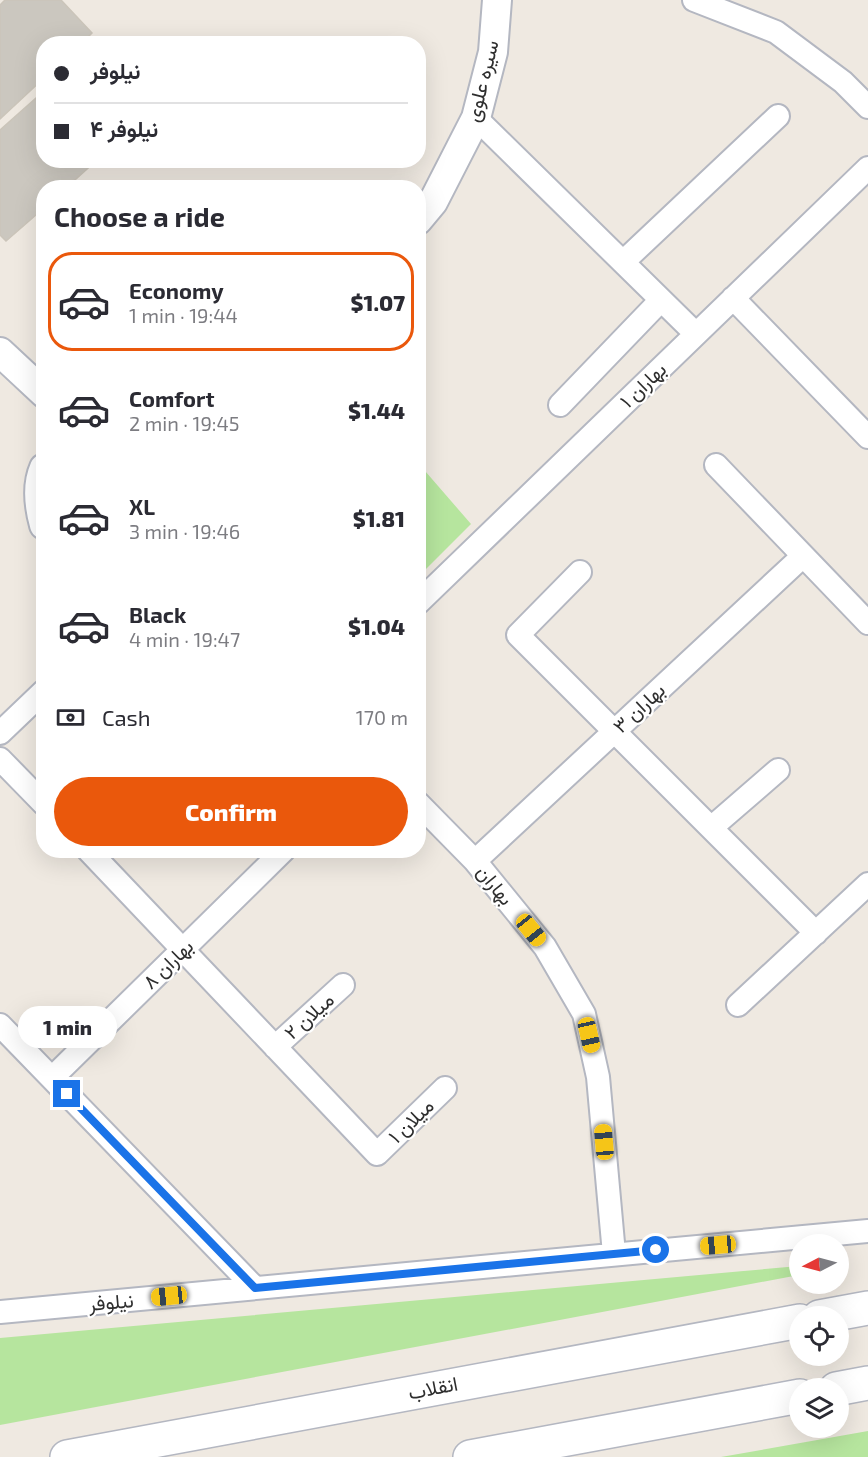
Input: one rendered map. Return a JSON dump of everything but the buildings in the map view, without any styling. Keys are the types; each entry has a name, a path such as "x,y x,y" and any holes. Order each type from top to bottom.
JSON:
{"main road":[{"path":"849,1311 868,1308"},
{"name":"انقلاب","path":"67,1457 789,1323"},
{"path":"849,1387 868,1383"},
{"path":"470,1457 789,1398"}],"street":[{"name":"سیره علوی","path":"426,210 433,202 476,118 493,52 497,0"},
{"path":"694,0 776,32 843,82 868,107"},
{"path":"623,262 778,116"},
{"path":"476,118 696,334"},
{"name":"بهاران ۱","path":"426,595 868,168"},
{"path":"733,298 868,437"},
{"path":"560,405 661,300"},
{"path":"0,352 36,386"},
{"path":"716,465 868,623"},
{"name":"بهاران ۳","path":"475,861 803,555"},
{"path":"580,572 518,635 816,933"},
{"path":"0,733 36,699"},
{"path":"0,759 36,796"},
{"path":"711,828 778,770"},
{"name":"بهاران","path":"426,811 475,861 545,947 584,1014 598,1077 614,1254"},
{"path":"95,858 275,1047"},
{"name":"بهاران ۸","path":"52,1078 276,858"},
{"path":"738,1005 868,884"},
{"name":"میلان ۲","path":"275,1047 343,985"},
{"path":"0,1025 255,1288"},
{"name":"میلان ۱","path":"275,1047 377,1154 445,1088"},
{"name":"نیلوفر","path":"2,1309 868,1231"}],"green space":[{"path":"426,472 471,524 426,569"},
{"path":"789,1267 789,1277 0,1425 0,1338"},
{"path":"868,1431 868,1457 721,1457 828,1438 849,1438 849,1434"}],"route":[{"path":"67,1094 255,1288 656,1250"}]}
